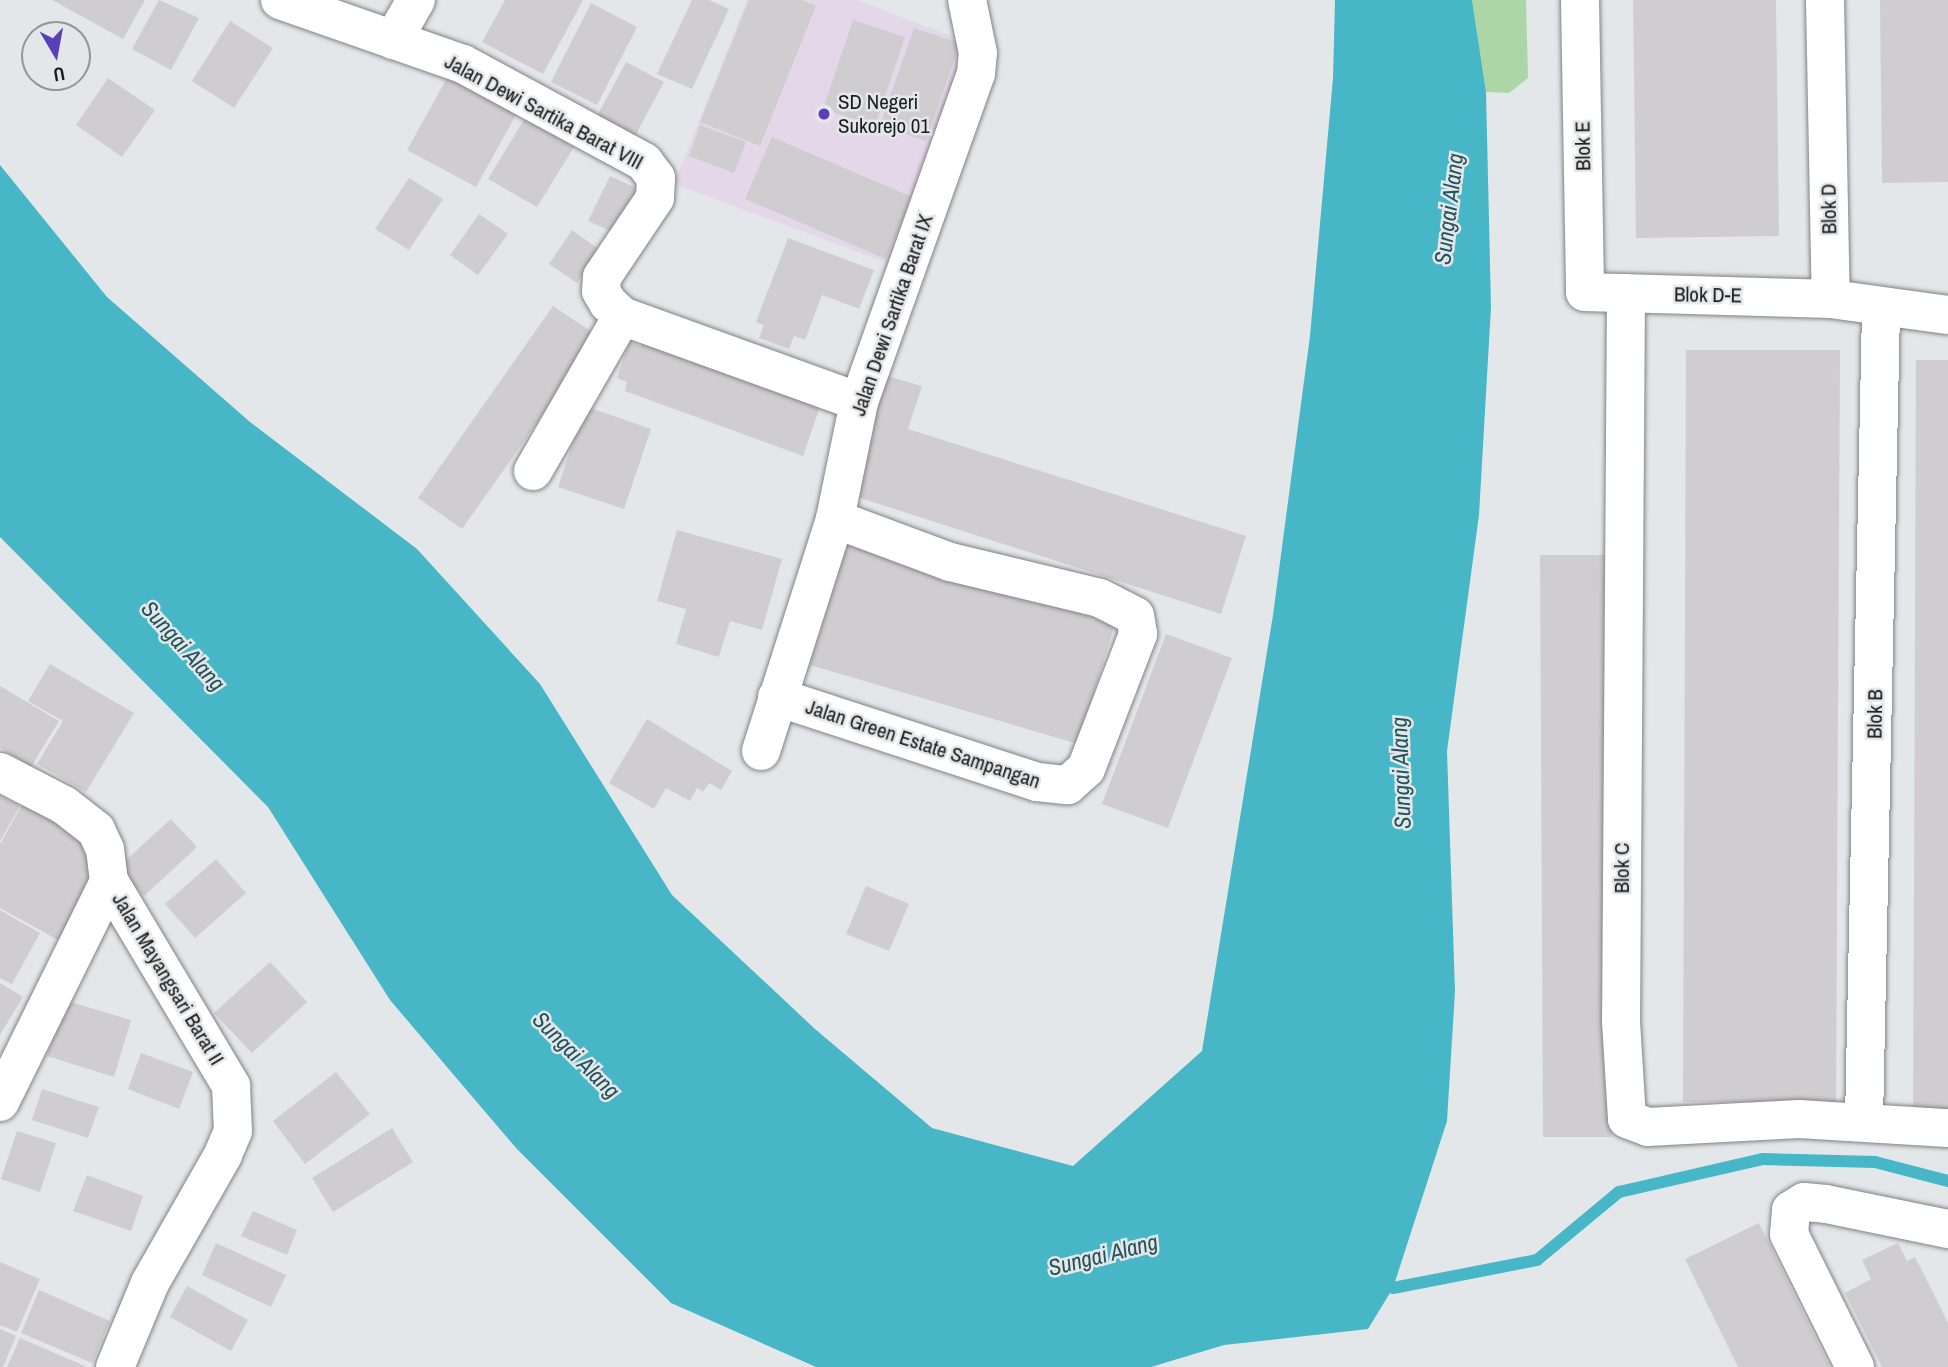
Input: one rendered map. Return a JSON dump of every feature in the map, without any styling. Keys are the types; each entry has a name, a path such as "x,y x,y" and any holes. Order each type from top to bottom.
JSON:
{"street":[{"name":"Jalan Dewi Sartika Barat VIII","path":"281,0 463,64 645,162 652,170 658,185 655,198 602,277 601,291 622,316"},
{"path":"393,40 416,0"},
{"name":"Jalan Dewi Sartika Barat IX","path":"761,751 835,519 859,402 976,74 978,53 967,0"},
{"name":"Blok E","path":"1580,0 1586,292"},
{"name":"Blok D","path":"1825,0 1831,299"},
{"name":"Blok D-E","path":"1586,292 1831,299"},
{"name":"Blok C","path":"1626,293 1621,1021 1627,1119 1648,1127 1678,1127 1720,1120 1864,1121 1948,1128"},
{"path":"1831,299 1948,315"},
{"name":"Blok B","path":"1864,1121 1881,307"},
{"path":"533,471 622,316 859,402"},
{"name":"Jalan Green Estate Sampangan","path":"777,697 1037,782 1068,785 1086,768 1138,634 1135,616 1100,597 950,562 835,519"},
{"name":"Jalan Mayangsari Barat II","path":"0,772 64,805 96,830 105,849 109,881 232,1086 233,1130 223,1156 150,1283 115,1367"},
{"path":"0,1102 109,881"},
{"path":"1855,1367 1789,1234 1791,1210 1804,1202 1948,1229"}],"shaded area":[{"name":"SD Negeri Sukorejo 01","path":"747,0 857,0 972,44 890,264 674,184"}],"green space":[{"path":"1472,0 1526,0 1528,78 1509,93 1486,92"}],"water":[{"name":"Sungai Alang","path":"1335,0 1472,0 1486,92 1491,307 1479,515 1447,751 1455,991 1447,1121 1393,1288 1368,1329 1224,1345 1151,1367 816,1367 671,1303 516,1148 390,1000 268,807 0,537 0,165 107,297 250,422 417,549 540,684 672,895 815,1029 932,1128 1073,1166 1202,1051 1273,615 1310,336 1333,78"}],"building":[{"path":"52,0 145,0 123,39"},
{"path":"159,0 199,18 171,70 132,49"},
{"path":"505,0 583,0 543,74 482,42"},
{"path":"692,0 709,0 729,9 692,89 657,74"},
{"path":"749,0 801,0 816,6 760,146 700,122"},
{"path":"1633,0 1776,0 1779,236 1636,238"},
{"path":"1880,0 1948,0 1948,182 1882,183"},
{"path":"591,3 637,27 597,105 551,82"},
{"path":"853,20 905,37 875,126 823,109"},
{"path":"230,21 273,48 234,108 192,81"},
{"path":"914,28 960,43 926,141 880,125"},
{"path":"626,62 664,82 627,151 589,131"},
{"path":"453,67 522,104 476,187 407,150"},
{"path":"108,78 155,110 122,157 76,125"},
{"path":"525,118 574,147 537,207 488,179"},
{"path":"700,125 746,142 734,173 689,156"},
{"path":"772,137 912,197 886,259 745,199"},
{"path":"610,176 643,191 621,236 588,221"},
{"path":"409,178 443,199 409,250 375,229"},
{"path":"479,214 508,234 478,275 450,255"},
{"path":"572,230 600,250 577,283 549,264"},
{"path":"788,238 874,270 859,309 822,295 805,340 794,336 789,349 759,338 764,325 756,322"},
{"path":"553,306 598,336 462,529 418,498"},
{"path":"645,335 823,398 803,456 625,391 627,382 617,378 629,342 641,346"},
{"path":"1686,350 1840,350 1836,1102 1683,1102"},
{"path":"1916,360 1948,360 1948,1112 1913,1112"},
{"path":"887,376 922,386 908,429 1246,536 1221,614 848,494"},
{"path":"585,406 651,429 624,509 558,487"},
{"path":"677,530 782,559 762,630 730,621 719,657 676,644 686,609 657,601"},
{"path":"847,544 1115,624 1078,744 810,665"},
{"path":"1540,555 1610,555 1612,1137 1543,1137"},
{"path":"1166,634 1232,658 1168,828 1102,804"},
{"path":"50,664 134,713 86,792 37,764 63,721 28,701"},
{"path":"0,686 59,721 31,767 0,748"},
{"path":"647,719 732,771 721,790 709,783 703,792 697,788 690,801 666,788 654,809 609,783"},
{"path":"0,796 20,806 0,841"},
{"path":"24,801 84,835 98,874 58,940 0,908 0,844"},
{"path":"171,819 197,847 144,896 117,868"},
{"path":"216,859 246,893 195,938 165,904"},
{"path":"866,886 909,904 889,951 846,934"},
{"path":"0,910 40,933 12,984 0,978"},
{"path":"270,962 307,1002 252,1053 214,1013"},
{"path":"0,983 23,997 0,1035"},
{"path":"64,1000 131,1020 114,1077 47,1056"},
{"path":"141,1053 193,1072 179,1109 128,1089"},
{"path":"336,1072 370,1114 305,1164 273,1121"},
{"path":"42,1089 99,1107 88,1138 32,1120"},
{"path":"392,1128 413,1162 333,1212 312,1178"},
{"path":"17,1131 56,1143 40,1192 1,1179"},
{"path":"87,1175 143,1196 131,1231 73,1211"},
{"path":"253,1211 297,1230 287,1255 241,1236"},
{"path":"1759,1223 1830,1367 1738,1367 1685,1259"},
{"path":"216,1243 286,1275 271,1307 202,1275"},
{"path":"1898,1243 1907,1261 1915,1257 1948,1323 1948,1367 1882,1367 1845,1293 1871,1279 1862,1260"},
{"path":"0,1262 40,1279 17,1332 0,1325"},
{"path":"187,1286 248,1320 231,1351 170,1317"},
{"path":"39,1290 110,1321 92,1363 21,1333"},
{"path":"0,1329 16,1336 3,1367 0,1367"},
{"path":"20,1338 87,1367 7,1367"}],"waterway":[{"path":"1393,1288 1537,1260 1619,1192 1763,1159 1875,1162 1948,1181"}],"place":[{"name":"SD Negeri Sukorejo 01","path":"824,114"}]}
